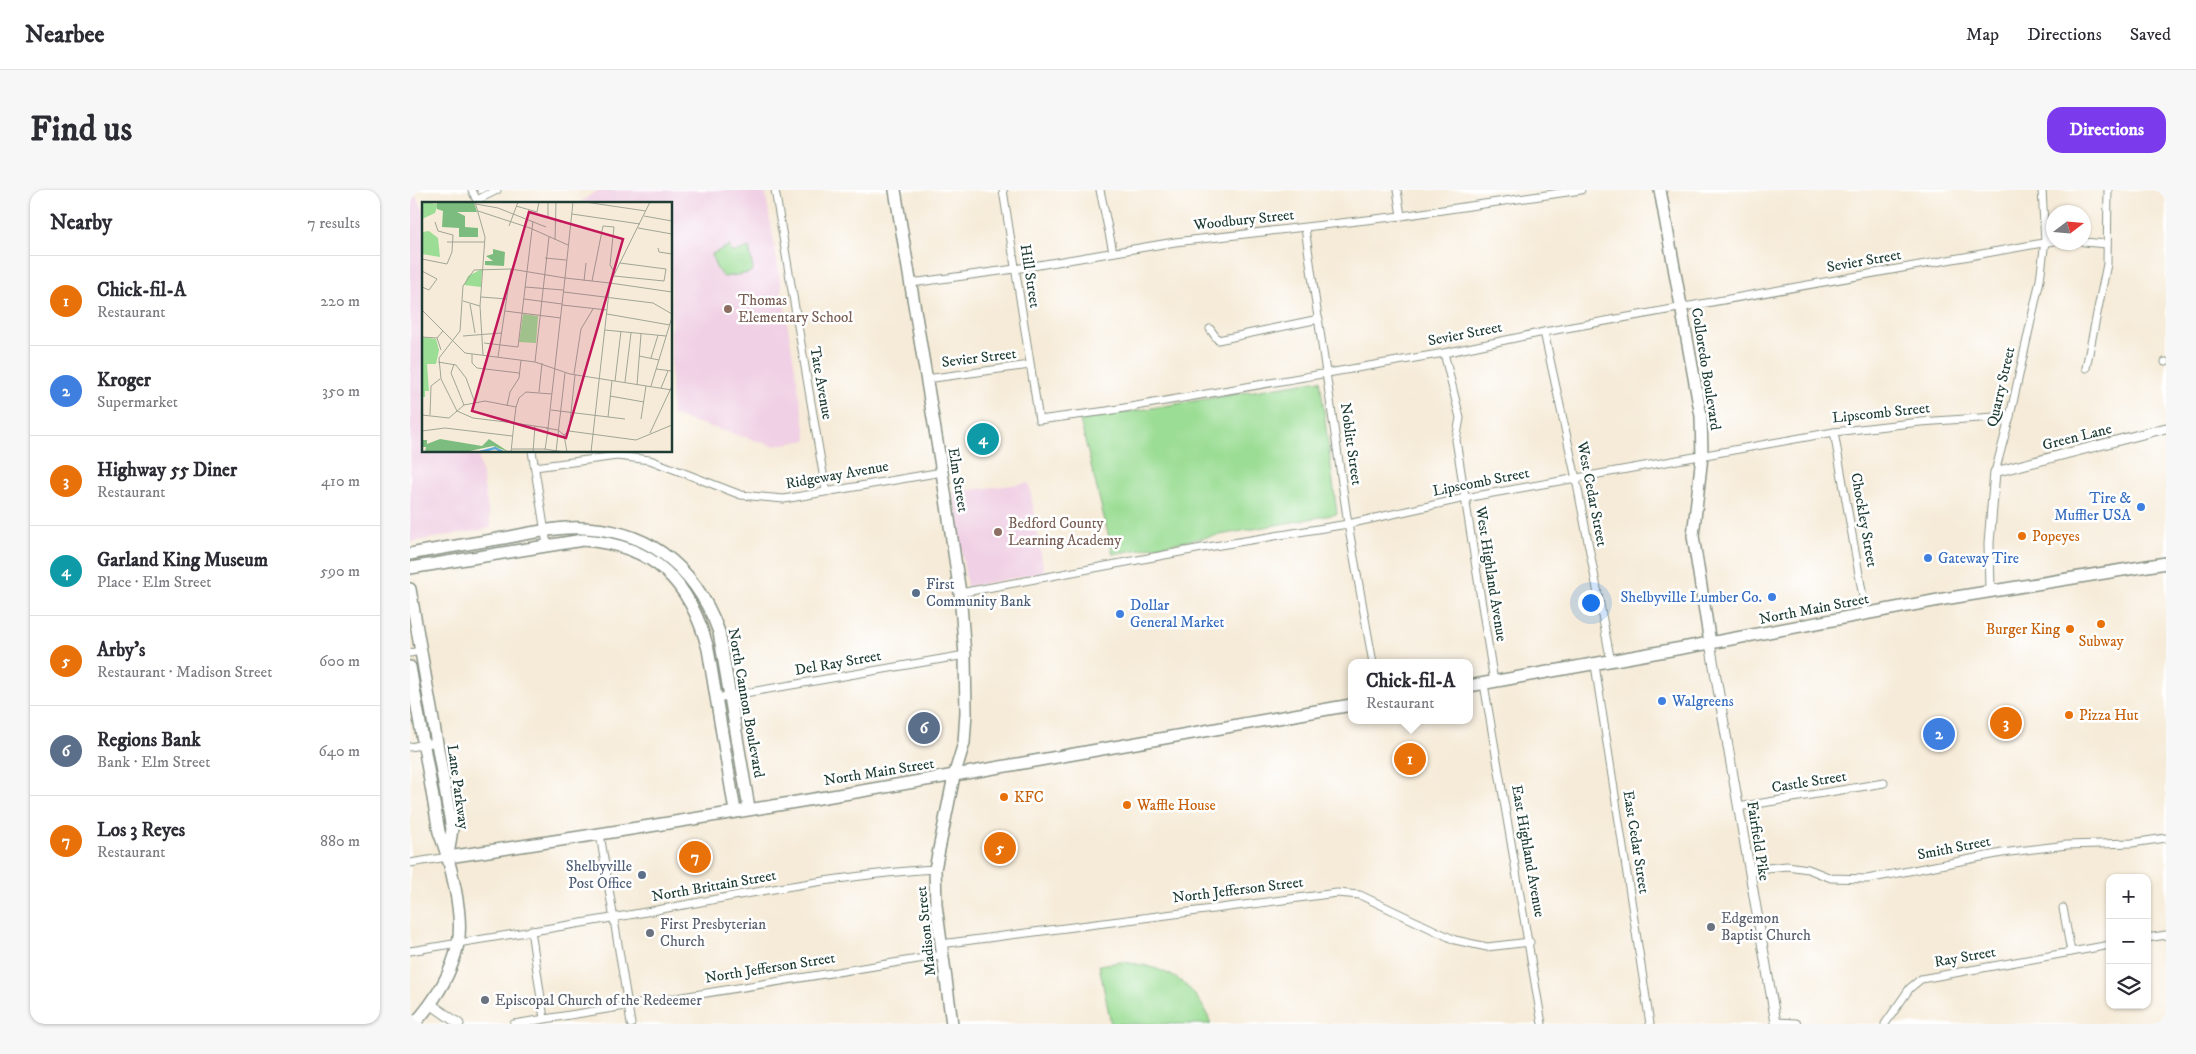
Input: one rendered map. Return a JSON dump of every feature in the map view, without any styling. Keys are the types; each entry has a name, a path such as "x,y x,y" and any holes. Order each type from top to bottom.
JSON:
{"main road":[{"name":"Elm Street","path":"895,190 960,593 965,655 966,713 964,744 954,776"},
{"name":"Colloredo Boulevard","path":"1660,190 1701,416 1702,456 1693,536 1710,644"},
{"name":"North Cannon Boulevard","path":"410,554 545,531 581,528 617,531 655,548 675,562 698,586 719,632 749,808"},
{"name":"North Cannon Boulevard","path":"410,568 582,540 628,549 651,561 667,573 687,595 701,624 708,649 735,811"},
{"name":"North Main Street","path":"1473,685 1595,665 1990,591 2166,563"},
{"name":"Lane Parkway","path":"410,590 415,652 437,742 452,829 448,856"},
{"name":"Lane Parkway","path":"410,667 439,832 448,856"},
{"name":"North Main Street","path":"448,856 600,834 749,808 954,776 1348,706"},
{"name":"Madison Street","path":"952,1024 936,906 935,869 954,776"},
{"path":"414,1024 432,1005 449,973 458,943 457,910 448,856"}],"street":[{"path":"472,190 478,202 498,190"},
{"name":"Tate Avenue","path":"776,190 826,491"},
{"name":"Hill Street","path":"1003,190 1030,365"},
{"path":"1100,190 1112,252"},
{"path":"1397,190 1401,216"},
{"name":"Woodbury Street","path":"910,283 1175,242 1401,216 1581,190"},
{"name":"Quarry Street","path":"1990,591 1989,542 1995,472 2010,416 2040,280 2045,241 2042,190"},
{"path":"2086,368 2107,264 2108,190"},
{"name":"Noblitt Street","path":"1305,228 1348,524 1372,659"},
{"name":"Sevier Street","path":"926,379 1030,365 1039,420 1107,411 1444,353 1544,332 1681,309 2045,241"},
{"path":"2091,243 2107,244"},
{"path":"1210,329 1218,340 1319,319"},
{"name":"West Cedar Street","path":"1544,332 1576,479 1611,662"},
{"name":"West Highland Avenue","path":"1444,353 1460,418 1456,440 1489,683"},
{"name":"Lipscomb Street","path":"960,593 1202,548 1348,524 1465,498 1834,432 1920,422 2010,416"},
{"name":"Green Lane","path":"1995,472 2166,428"},
{"name":"Chockley Street","path":"1834,432 1866,614"},
{"path":"532,452 547,545"},
{"name":"Ridgeway Avenue","path":"535,467 617,456 650,460 741,495 784,499 942,472"},
{"name":"Fairfield Pike","path":"1710,644 1773,1024 1796,1024"},
{"name":"Del Ray Street","path":"716,698 965,655"},
{"name":"East Cedar Street","path":"1595,665 1650,1024"},
{"name":"East Highland Avenue","path":"1489,683 1542,1024"},
{"path":"410,747 437,742"},
{"name":"Castle Street","path":"1738,807 1884,783"},
{"path":"600,834 612,918 631,1024"},
{"name":"Smith Street","path":"1748,870 1787,866 1808,869 1831,878 1867,879 2002,853 2067,845 2132,843 2166,838"},
{"name":"North Main Street","path":"410,863 448,856"},
{"name":"North Brittain Street","path":"410,951 849,877 935,869"},
{"name":"North Jefferson Street","path":"514,1024 628,1006 942,950 1337,893 1360,895 1455,940 1487,946 1530,942"},
{"path":"2063,908 2071,952"},
{"path":"531,930 544,1019"},
{"path":"2151,937 2166,935"},
{"name":"Ray Street","path":"1885,1024 1910,988 1921,979 2106,946"},
{"path":"432,1005 459,1024"}],"shaded area":[{"path":"410,190 412,190 422,207 422,452 478,452 491,528 410,542"},
{"name":"Thomas Elementary School","path":"598,190 765,190 807,440 774,446 672,415 672,202 581,202"},
{"name":"Bedford County Learning Academy","path":"1029,483 1044,572 967,587 953,492"}],"green space":[{"path":"729,246 732,253 749,247 753,270 749,273 724,277 721,275 712,254"},
{"path":"1320,380 1337,514 1113,554 1080,420"},
{"path":"1121,962 1151,967 1176,978 1196,997 1211,1024 1111,1024 1099,965"}],"place":[{"name":"Thomas Elementary School","path":"728,309"},
{"name":"Garland King Museum","path":"983,439"},
{"name":"Tire & Muffler USA","path":"2141,507"},
{"name":"Bedford County Learning Academy","path":"998,532"},
{"name":"Popeyes","path":"2022,536"},
{"name":"Gateway Tire","path":"1928,558"},
{"name":"First Community Bank","path":"916,593"},
{"name":"Shelbyville Lumber Co.","path":"1772,597"},
{"name":"Dollar General Market","path":"1120,614"},
{"name":"Subway","path":"2101,624"},
{"name":"Burger King","path":"2070,629"},
{"name":"Walgreens","path":"1662,701"},
{"name":"Pizza Hut","path":"2069,715"},
{"name":"Highway 55 Diner","path":"2006,723"},
{"name":"Regions Bank","path":"924,728"},
{"name":"Kroger","path":"1939,734"},
{"name":"Chick-fil-A","path":"1410,759"},
{"name":"KFC","path":"1004,797"},
{"name":"Waffle House","path":"1127,805"},
{"name":"Arby's","path":"1000,848"},
{"name":"Los 3 Reyes","path":"695,857"},
{"name":"Shelbyville Post Office","path":"642,875"},
{"name":"Edgemon Baptist Church","path":"1711,927"},
{"name":"First Presbyterian Church","path":"650,933"},
{"name":"Episcopal Church of the Redeemer","path":"485,1000"}]}
